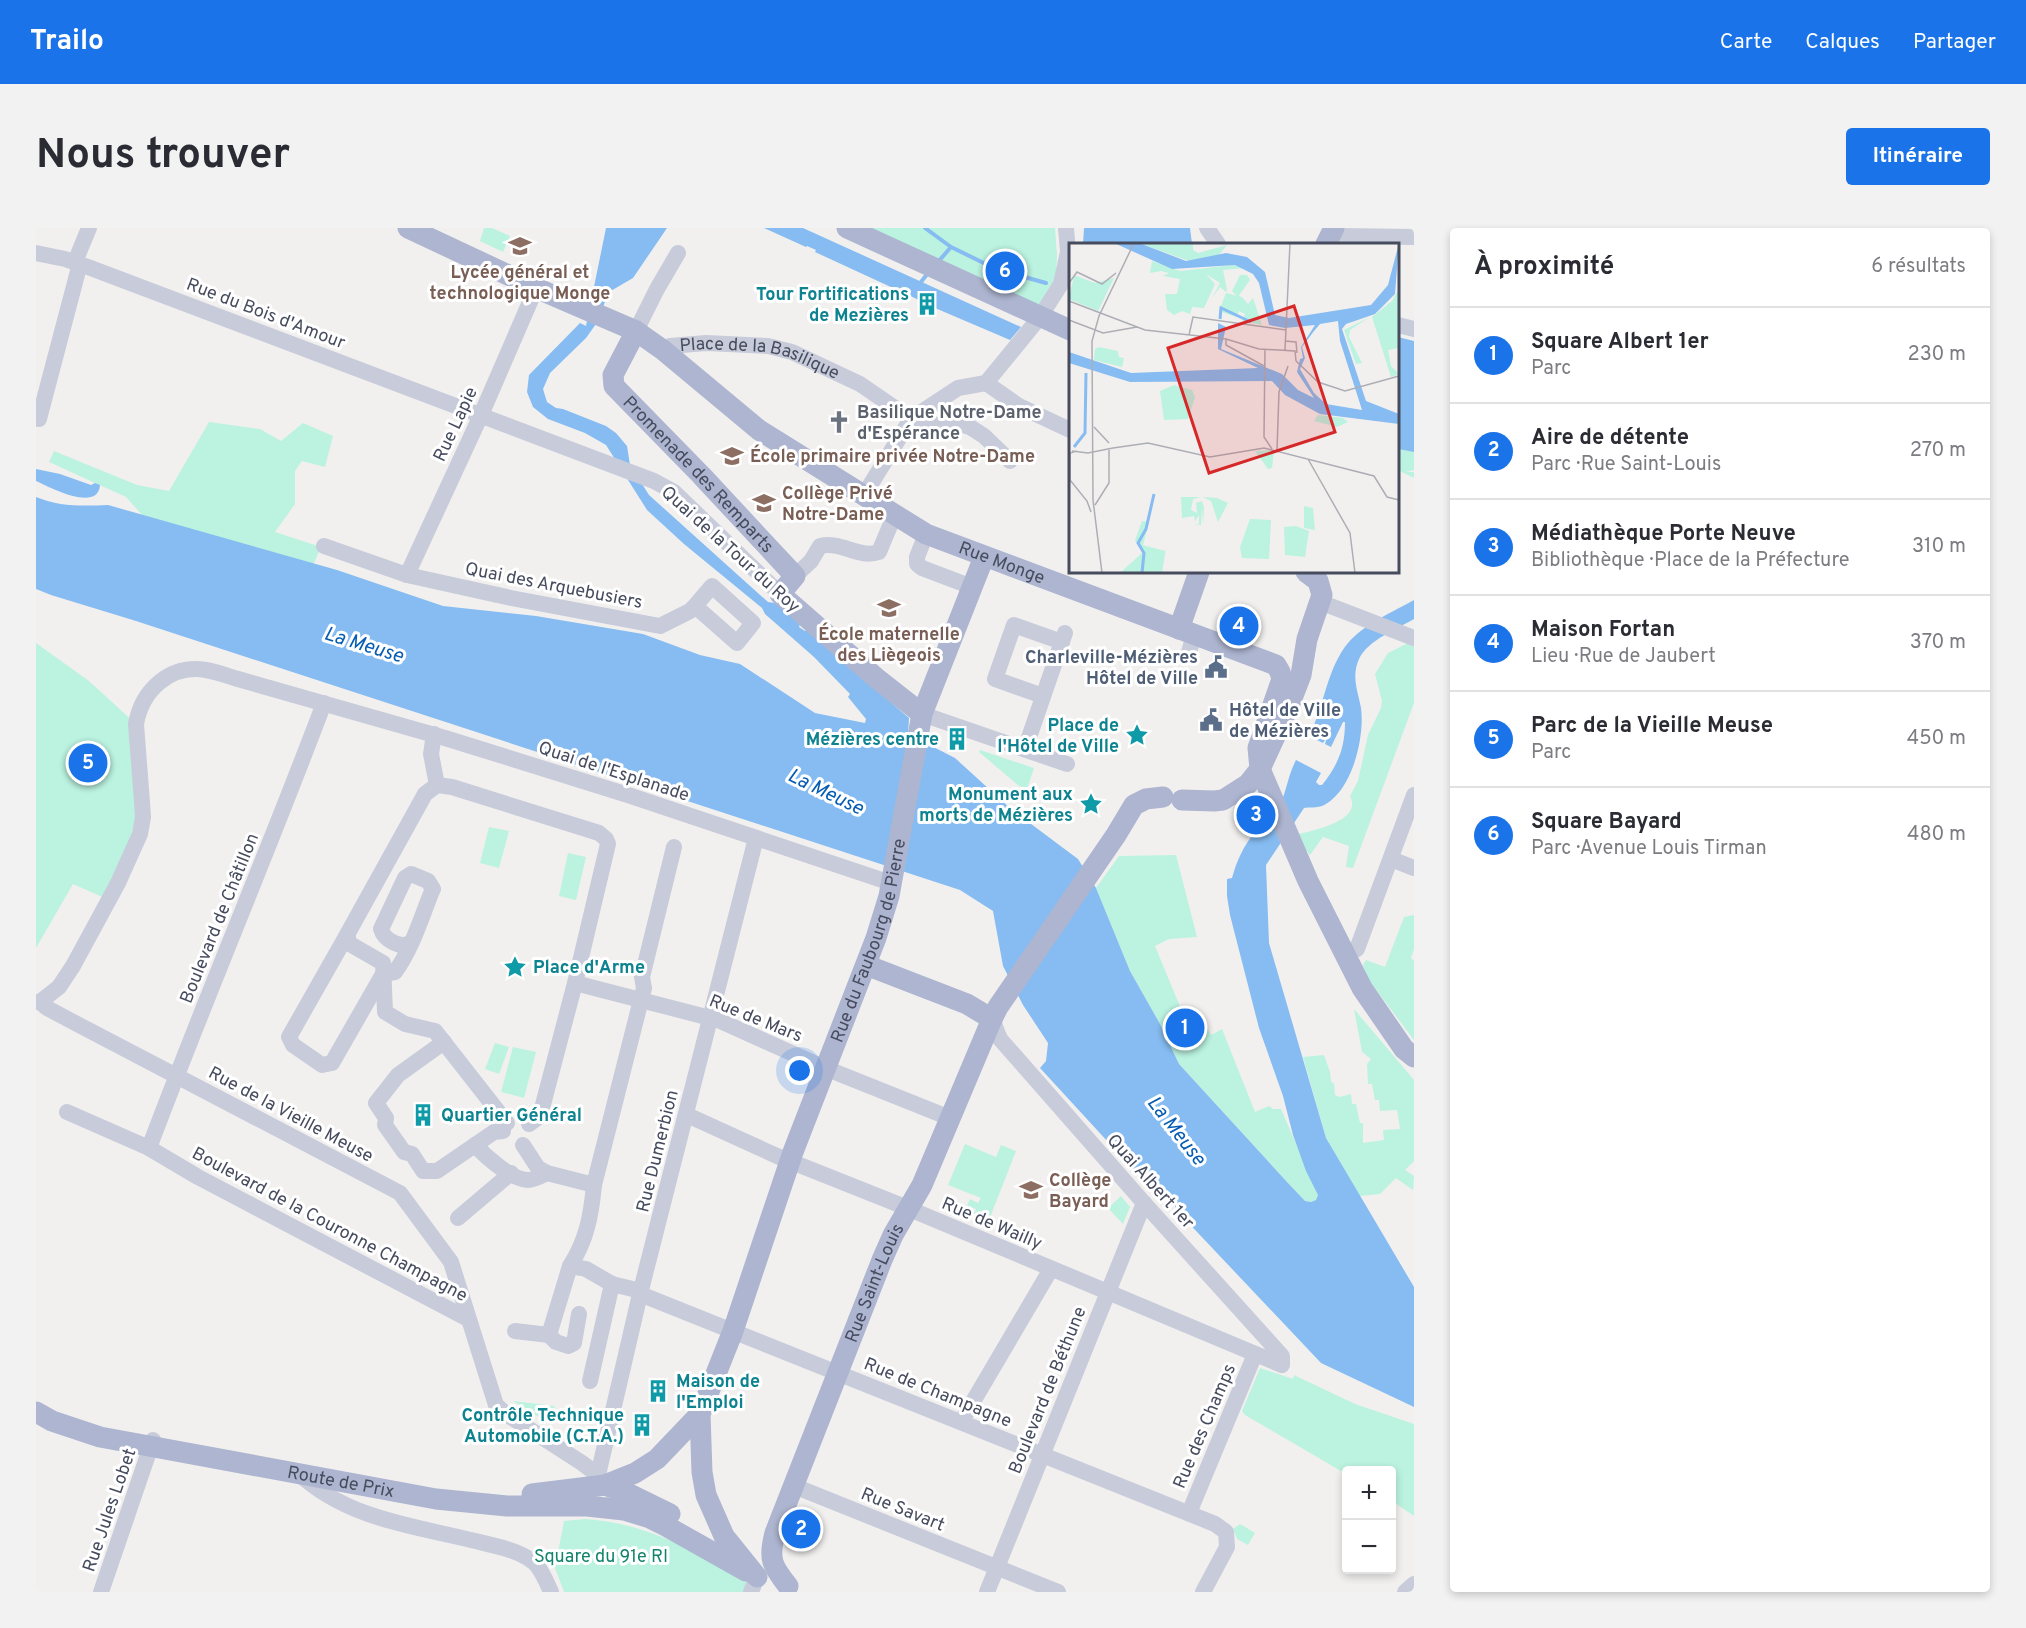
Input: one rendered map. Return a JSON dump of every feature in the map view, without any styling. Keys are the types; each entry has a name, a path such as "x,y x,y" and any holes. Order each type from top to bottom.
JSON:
{"main road":[{"path":"408,228 536,288 627,327 663,350"},
{"path":"847,228 1069,329"},
{"name":"Promenade des Remparts","path":"627,327 612,375 614,386 795,576"},
{"name":"Place de la Basilique","path":"663,350 759,430 864,495"},
{"name":"Rue Monge","path":"864,495 926,534 1187,640 1272,663 1280,672 1281,679 1258,748 1260,769"},
{"name":"Rue du Faubourg de Pierre","path":"700,1414 733,1331 790,1161 879,928 891,883 920,724 984,556"},
{"path":"1187,640 1199,573"},
{"path":"1229,797 1248,784 1260,769 1301,675 1307,639 1320,602 1321,588 1310,574"},
{"path":"780,594 795,576"},
{"name":"Quai de la Tour du Roy","path":"780,594 875,677 920,724"},
{"path":"1260,769 1308,881 1362,988 1404,1049 1414,1057"},
{"path":"1229,797 1271,796"},
{"name":"Rue Saint-Louis","path":"789,1590 772,1563 775,1533 893,1235 922,1185 992,1019 1130,812 1155,797 1214,801 1229,797"},
{"path":"866,965 966,1004 992,1019"},
{"name":"Route de Prix","path":"37,1408 52,1421 99,1437 299,1469 440,1487 537,1494 634,1473 657,1458 700,1414"},
{"path":"700,1414 702,1472 706,1495 724,1536 740,1556 754,1585"},
{"name":"Route de Prix","path":"299,1469 436,1499 507,1506 598,1506 648,1513"},
{"path":"549,1506 594,1497 600,1494 601,1480"},
{"name":"Route de Prix","path":"601,1480 621,1490 648,1513"},
{"path":"648,1513 740,1556 789,1590"},
{"path":"648,1513 754,1585 789,1590"}],"street":[{"path":"39,419 78,271 76,263 78,253 89,228"},
{"path":"864,495 911,419 958,388 986,383 1040,317 1061,284 1068,252 1066,228"},
{"path":"1207,228 1217,243"},
{"path":"1336,236 1414,237"},
{"name":"Rue du Bois d'Amour","path":"36,253 76,263 481,415"},
{"name":"Promenade des Remparts","path":"627,327 657,289 678,253"},
{"name":"Rue Lapie","path":"406,575 481,415 536,288"},
{"path":"1399,325 1414,328"},
{"name":"Place de la Basilique","path":"663,350 670,346 706,344 768,346 792,352 860,384 911,419"},
{"path":"986,383 1019,406 1069,429"},
{"name":"Quai de la Tour du Roy","path":"481,415 654,481 674,492 780,594"},
{"path":"911,419 930,426 952,422 970,427 984,436 1010,461"},
{"path":"795,576 811,561 820,546 830,544 869,555 879,552 895,514"},
{"path":"926,534 917,557 917,564 972,587"},
{"name":"Quai des Arquebusiers","path":"324,546 406,575 511,598 660,626 690,611 712,586 753,623 736,643 695,606"},
{"path":"1320,602 1407,635"},
{"path":"1025,749 1043,696 1063,637 1014,625 995,679 1043,696"},
{"name":"Quai de l'Esplanade","path":"38,1002 59,987 73,966 118,883 140,834 143,817 136,724 139,710 154,686 169,674 192,669 205,670 434,734 628,795 891,883"},
{"name":"Boulevard de Châtillon","path":"149,1148 324,703"},
{"path":"920,724 1025,749 1067,764"},
{"path":"434,734 431,754 437,785"},
{"path":"383,974 332,1063 322,1065 293,1045 289,1037 425,794 430,789 437,785 452,787 588,829 599,833 606,839 608,848 540,1116 528,1124"},
{"path":"1346,955 1357,949 1414,795"},
{"name":"Rue Dumerbion","path":"601,1480 640,1293 756,838"},
{"path":"549,1335 570,1266 584,1242 592,1208 594,1185 644,988 642,977 674,847"},
{"path":"1390,859 1414,868"},
{"path":"348,933 350,944 383,963 385,1012 405,1024 435,1030 444,1042 505,1127 506,1140 509,1143 523,1145 531,1134 528,1124 518,1118 505,1127 494,1132 436,1171 423,1171 412,1154 404,1152 385,1125 386,1118 376,1103 398,1075 444,1042"},
{"path":"383,974 395,972 410,943"},
{"name":"Rue de Mars","path":"575,983 710,1017 825,1068 950,1118"},
{"name":"Rue de la Vieille Meuse","path":"38,1002 400,1193 451,1262 468,1319"},
{"name":"Quai Albert 1er","path":"992,1019 1000,1039 1282,1356 1282,1365"},
{"name":"Boulevard de la Couronne Champagne","path":"67,1112 149,1148 157,1155 198,1177 468,1319 496,1405 601,1480"},
{"name":"Rue de Wailly","path":"687,1115 790,1161 1282,1365"},
{"path":"475,1145 484,1155 520,1179 531,1180 547,1173"},
{"path":"523,1145 538,1168 547,1173 594,1185"},
{"path":"458,1218 511,1173"},
{"name":"Boulevard de Béthune","path":"987,1592 1144,1203"},
{"name":"Rue de Champagne","path":"570,1266 586,1269 612,1284 640,1293 1215,1524 1226,1532 1227,1547 1203,1592"},
{"path":"961,1422 1051,1269"},
{"path":"590,1381 612,1284"},
{"path":"515,1331 549,1335 556,1342 568,1346 574,1343 579,1314"},
{"name":"Rue des Champs","path":"1189,1513 1255,1354"},
{"name":"Rue Jules Lobet","path":"100,1592 152,1444"},
{"path":"299,1469 328,1497 366,1514 521,1555 534,1562 551,1592"},
{"name":"Rue Savart","path":"794,1486 1058,1592"},
{"path":"1405,1592 1414,1584"}],"green space":[{"path":"484,228 492,228 510,236 503,252 480,241"},
{"path":"868,228 1055,228 1056,277 1039,305"},
{"path":"209,422 260,429 281,441 303,423 333,436 325,467 302,461 295,471 295,504 275,532 321,547 310,572 160,535 126,497 49,462 54,451 137,485 169,491"},
{"path":"1399,449 1414,452 1414,470 1406,472 1414,472 1414,478 1399,470"},
{"path":"1412,641 1414,643 1414,703 1353,868 1346,867 1349,846 1323,837 1310,855 1300,842 1299,834 1339,821 1350,811 1352,803 1350,796 1358,781 1368,735 1381,708 1382,701 1375,674 1388,653"},
{"path":"36,643 89,681 136,724 142,802 109,900 73,884 36,948"},
{"path":"980,750 1034,768 1027,789 1019,786 979,752"},
{"path":"489,827 509,831 499,868 480,863"},
{"path":"568,853 586,857 576,900 559,896"},
{"path":"1176,855 1197,937 1169,939 1155,946 1188,1026 1203,1021 1211,1035 1222,1029 1255,1112 1269,1106 1273,1109 1281,1109 1318,1195 1316,1200 1311,1202 1305,1201 1179,1064 1160,1024 1130,971 1096,888 1119,856"},
{"path":"1414,915 1414,949 1411,958 1414,961 1414,1040 1368,979 1363,965 1366,960 1385,967 1404,917"},
{"path":"1354,1009 1414,1080 1414,1161 1405,1170 1414,1176 1413,1190 1396,1178 1380,1194 1360,1196 1326,1138 1303,1057 1324,1055 1331,1082 1334,1083 1335,1095 1339,1097 1351,1094 1352,1104 1356,1104 1360,1123 1363,1123 1363,1143 1384,1140 1383,1130 1400,1129 1397,1110 1380,1111 1379,1100 1375,1100 1372,1084 1368,1084 1367,1064 1371,1059 1362,1052"},
{"path":"495,1043 509,1047 499,1074 485,1069"},
{"path":"513,1047 536,1052 524,1098 501,1092"},
{"path":"965,1144 996,1157 1001,1145 1016,1151 989,1220 953,1205 954,1201 959,1203 958,1206 975,1212 976,1209 967,1206 970,1199 978,1203 981,1198 948,1185"},
{"path":"1121,1196 1130,1207 1123,1224 1108,1208"},
{"path":"1260,1368 1293,1379 1294,1375 1355,1404 1414,1424 1414,1516 1396,1504 1396,1466 1342,1466 1342,1472 1245,1415 1242,1411"},
{"path":"513,1401 555,1406 547,1422"},
{"name":"Square du 91e RI","path":"585,1519 629,1526 670,1540 748,1579 743,1592 564,1592 555,1568 564,1521"},
{"path":"798,1519 808,1523 808,1534 803,1545 790,1540"},
{"path":"1240,1524 1255,1533 1248,1545 1237,1539 1233,1529"}],"water":[{"name":"La Meuse","path":"606,228 667,228 633,278 609,292 596,324 586,338 550,373 543,389 547,402 556,408 606,426 616,433 627,446 630,465 649,495 768,602 775,603 800,624 799,627 806,630 909,718 908,734 955,758 1011,809 1078,859 1096,888 1130,971 1160,1024 1179,1064 1305,1201 1316,1200 1318,1195 1306,1171 1293,1135 1283,1096 1259,1028 1230,915 1227,879 1232,878 1241,853 1251,837 1271,819 1277,810 1296,760 1321,773 1316,782 1319,785 1322,785 1336,763 1344,740 1345,722 1331,747 1325,744 1327,737 1323,743 1317,740 1319,733 1315,739 1309,736 1330,676 1341,653 1362,630 1414,600 1414,619 1369,646 1359,659 1355,678 1361,708 1361,734 1349,777 1332,799 1322,806 1304,808 1266,865 1269,943 1326,1138 1414,1287 1414,1407 1321,1363 1181,1215 1161,1186 1132,1168 1040,1068 1046,1061 1048,1043 1023,1005 1003,966 993,911 960,890 36,589 36,497 80,506 108,505 337,570 443,606 536,616 643,634 700,655 740,664 815,713 865,723 866,719 848,697 850,694 814,657 765,614 762,608 684,544 647,510 606,445 585,433 548,419 533,407 527,392 529,375 580,323 586,326"},
{"path":"764,228 803,228 1021,327 1010,340 935,308 935,301 931,296 924,295 919,300 815,252 816,250"},
{"path":"1084,228 1190,228 1192,243 1083,243"},
{"path":"1399,337 1414,341 1414,452 1399,449"},
{"path":"36,469 60,474 91,485 95,483 100,485 97,493 91,497 72,496 36,481"}],"waterway":[{"path":"925,228 951,247 996,269 1046,283"},
{"path":"938,262 951,247"},
{"path":"921,282 928,273"}],"place":[{"name":"Lycée général et technologique Monge","path":"520,246"},
{"name":"Square Bayard","path":"1005,271"},
{"name":"Tour Fortifications de Mezières","path":"927,304"},
{"name":"Basilique Notre-Dame d'Espérance","path":"839,422"},
{"name":"École primaire privée Notre-Dame","path":"732,456"},
{"name":"Collège Privé Notre-Dame","path":"764,503"},
{"name":"École maternelle des Liègeois","path":"889,608"},
{"name":"Maison Fortan","path":"1239,626"},
{"name":"Charleville-Mézières Hôtel de Ville","path":"1216,667"},
{"name":"Hôtel de Ville de Mézières","path":"1211,720"},
{"name":"Place de l'Hôtel de Ville","path":"1137,735"},
{"name":"Mézières centre","path":"957,739"},
{"name":"Parc de la Vieille Meuse","path":"88,763"},
{"name":"Monument aux morts de Mézières","path":"1091,804"},
{"name":"Médiathèque Porte Neuve","path":"1256,815"},
{"name":"Place d'Arme","path":"515,967"},
{"name":"Square Albert 1er","path":"1185,1028"},
{"name":"Quartier Général","path":"423,1115"},
{"name":"Collège Bayard","path":"1031,1190"},
{"name":"Maison de l'Emploi","path":"658,1391"},
{"name":"Contrôle Technique Automobile (C.T.A.)","path":"642,1425"},
{"name":"Aire de détente","path":"801,1529"}]}
